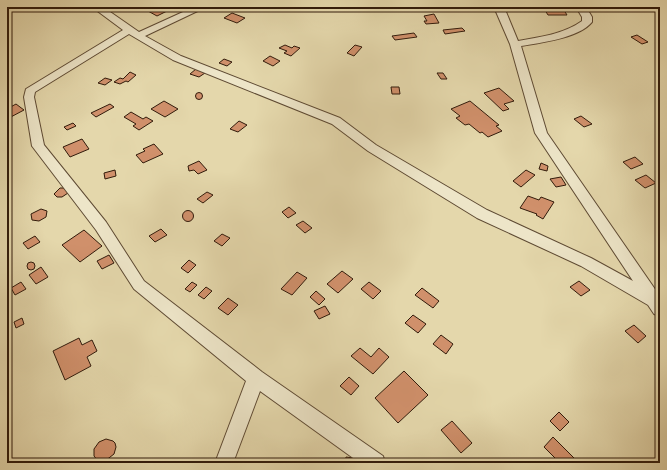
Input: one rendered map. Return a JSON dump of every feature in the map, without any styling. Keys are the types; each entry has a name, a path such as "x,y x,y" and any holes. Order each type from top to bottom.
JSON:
{"street":[{"path":"97,7 134,33 177,58 336,121 372,148 482,214 586,262 657,304"},
{"path":"201,7 134,33 36,86 30,91 29,97 38,146 101,226 138,285 256,378 376,463"},
{"path":"499,7 515,44 541,133 657,304"},
{"path":"515,44 551,37 583,26 587,22 587,17 581,7"},
{"path":"224,463 256,378"}],"building":[{"path":"164,7 171,9 157,16 148,11 155,8 158,10"},
{"path":"543,7 562,7 567,15 548,15"},
{"path":"232,13 245,18 237,23 224,18"},
{"path":"434,14 439,23 426,24 424,21 427,21 424,16"},
{"path":"462,28 465,31 445,34 443,30"},
{"path":"414,33 417,37 395,40 392,36"},
{"path":"637,35 648,42 642,44 631,37"},
{"path":"285,45 292,48 294,46 300,48 291,56 284,53 287,51 279,48"},
{"path":"355,45 362,47 354,56 347,53"},
{"path":"270,56 280,61 273,66 263,61"},
{"path":"224,59 232,62 227,66 219,63"},
{"path":"196,69 205,73 199,77 190,74"},
{"path":"130,72 136,75 128,82 126,81 120,84 114,82 120,78 123,79"},
{"path":"437,73 443,73 447,79 441,79"},
{"path":"105,78 112,80 105,85 98,83"},
{"path":"391,87 399,87 400,94 392,94"},
{"path":"499,88 514,101 504,104 509,109 503,111 484,93"},
{"path":"199,93 202,96 199,99 196,96"},
{"path":"164,101 178,109 165,117 151,109"},
{"path":"470,101 499,125 496,126 502,131 488,137 482,132 480,133 469,124 465,125 456,118 460,116 451,109"},
{"path":"16,104 24,110 7,119 7,109"},
{"path":"110,104 114,107 96,117 91,113"},
{"path":"131,112 143,119 146,117 153,121 139,130 133,126 136,124 124,117"},
{"path":"581,116 592,124 584,127 574,119"},
{"path":"239,121 247,125 238,132 230,129"},
{"path":"73,123 76,126 67,130 64,127"},
{"path":"82,139 89,149 70,157 63,147"},
{"path":"154,144 163,154 143,163 136,155 145,151 143,149"},
{"path":"635,157 643,164 631,169 623,162"},
{"path":"199,161 207,170 198,174 194,170 189,171 188,166"},
{"path":"541,163 548,166 547,171 539,169"},
{"path":"115,170 116,176 105,179 104,173"},
{"path":"526,170 535,175 521,187 513,181"},
{"path":"646,175 656,183 645,188 635,180"},
{"path":"561,177 566,185 556,187 550,179"},
{"path":"60,188 64,188 68,193 62,197 57,197 54,194"},
{"path":"207,192 213,195 203,203 197,199"},
{"path":"528,196 539,200 541,197 554,202 543,219 536,215 537,214 520,208"},
{"path":"289,207 296,213 288,218 282,212"},
{"path":"41,209 47,211 46,217 39,221 32,220 31,214"},
{"path":"188,210 192,212 194,216 192,220 188,222 184,220 182,216 184,212"},
{"path":"303,221 312,228 305,233 296,225"},
{"path":"161,229 167,235 155,242 149,236"},
{"path":"84,230 102,246 80,262 62,245"},
{"path":"222,234 230,238 222,246 214,241"},
{"path":"35,236 40,242 28,249 23,243"},
{"path":"109,255 114,263 102,269 97,261"},
{"path":"189,260 196,265 188,273 181,268"},
{"path":"29,262 33,262 35,266 33,270 29,270 27,268 27,264"},
{"path":"41,267 48,277 36,284 29,275"},
{"path":"342,271 353,279 338,293 327,284"},
{"path":"297,272 307,278 292,295 281,289"},
{"path":"579,281 590,290 581,296 570,287"},
{"path":"21,282 26,289 15,295 11,288"},
{"path":"192,282 197,285 190,292 185,289"},
{"path":"369,282 381,291 373,299 361,289"},
{"path":"206,287 212,291 204,299 198,295"},
{"path":"422,288 439,301 433,308 415,295"},
{"path":"316,291 325,299 319,305 310,297"},
{"path":"228,298 238,305 228,315 218,308"},
{"path":"325,306 330,314 319,319 314,311"},
{"path":"413,315 426,324 418,333 405,323"},
{"path":"22,318 24,324 16,328 14,322"},
{"path":"634,325 646,336 638,343 625,331"},
{"path":"441,335 453,344 446,354 433,344"},
{"path":"79,338 82,345 92,340 97,351 87,357 91,366 65,380 53,351"},
{"path":"360,348 371,357 379,348 389,357 373,374 351,356"},
{"path":"404,371 428,395 398,423 375,398"},
{"path":"349,377 359,386 351,395 340,386"},
{"path":"559,412 569,422 560,431 550,421"},
{"path":"452,421 472,443 461,453 441,430"},
{"path":"553,437 579,463 560,463 544,447"},
{"path":"106,439 115,443 116,447 114,454 105,461 98,461 94,456 94,449 99,442"},
{"path":"346,457 361,459 360,463 345,463"}]}
